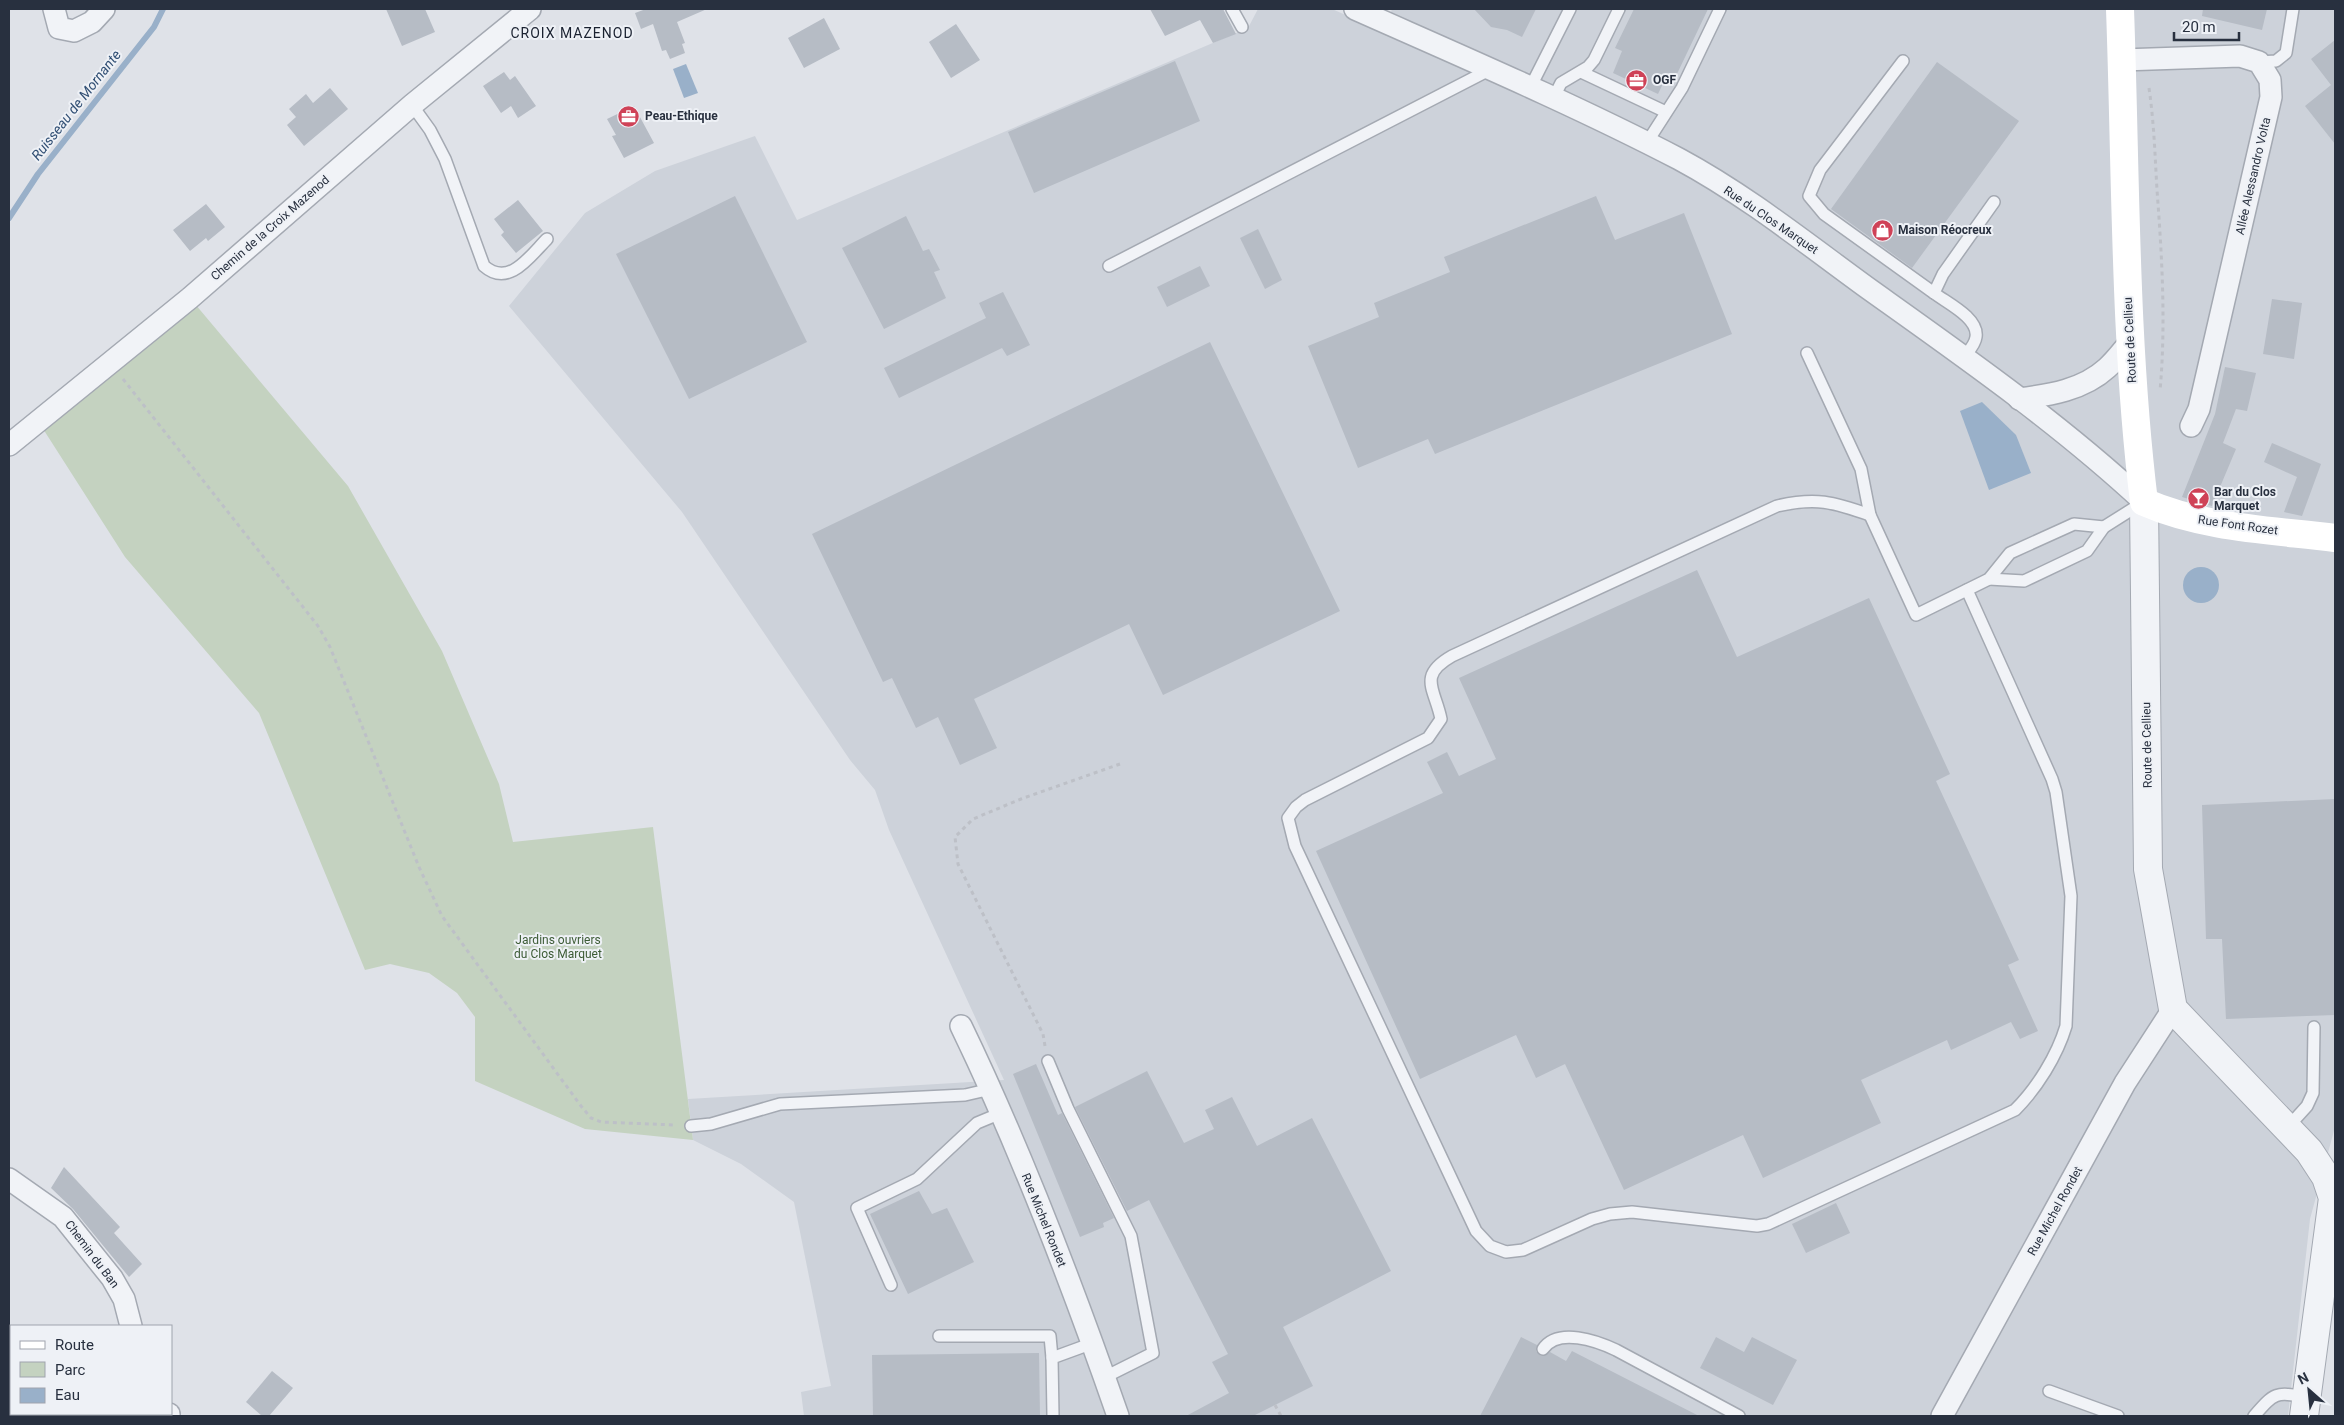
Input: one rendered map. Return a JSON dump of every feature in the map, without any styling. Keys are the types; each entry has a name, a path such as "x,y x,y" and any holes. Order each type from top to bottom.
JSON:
{"main road":[{"name":"Route de Cellieu","path":"2120,9 2133,60 2124,213 2135,429 2144,502"},
{"name":"Rue Font Rozet","path":"2144,502 2179,515 2203,521 2335,538"}],"street":[{"path":"54,9 58,28 74,31 92,22 104,9"},
{"name":"Chemin de la Croix Mazenod","path":"9,444 113,367 412,105 530,9"},
{"name":"Rue du Clos Marquet","path":"1354,9 1491,69 1680,160 1759,210 1964,357 2094,456 2144,502"},
{"path":"2133,60 2240,56 2259,62"},
{"name":"Allée Alessandro Volta","path":"2192,426 2200,409 2271,97 2270,80 2259,62"},
{"path":"2019,399 2046,396 2082,385 2107,368 2130,341"},
{"name":"Route de Cellieu","path":"2144,502 2148,869 2173,1009"},
{"path":"2173,1009 2331,1173 2333,1198 2305,1406"},
{"name":"Rue Michel Rondet","path":"1942,1416 2125,1083 2173,1009"},
{"name":"Rue Michel Rondet","path":"961,1026 1001,1113 1093,1342 1118,1416"},
{"name":"Chemin du Ban","path":"9,1179 63,1217 112,1278 124,1299 131,1325"}],"lane":[{"path":"1232,9 1242,27"},
{"path":"1530,88 1570,9"},
{"path":"1553,99 1561,83 1581,72 1594,60 1618,9"},
{"path":"1646,144 1682,88 1720,9"},
{"path":"2259,62 2276,61 2286,53 2293,9"},
{"path":"1903,61 1820,170 1809,196 1824,214 1966,316 1975,330 1976,337 1974,344 1964,357"},
{"path":"1109,266 1491,69"},
{"path":"1581,72 1666,112"},
{"path":"412,105 430,130 446,159 484,266 492,274 504,274 518,268 547,238"},
{"path":"1934,293 1943,274 1994,202"},
{"path":"1807,353 1861,469 1870,515 1916,615 1989,580 2024,581 2087,551 2104,527 2144,502"},
{"path":"1870,515 1820,500 1777,506 1452,656 1439,664 1432,675 1430,685 1440,719 1428,738 1305,800 1296,807 1288,818 1295,846 1476,1231 1490,1246 1506,1252 1523,1250 1592,1218 1617,1213 1632,1212 1756,1226 1768,1224 2015,1110 2026,1099 2061,1043 2066,1026 2071,896 2056,792 2052,780 1967,590"},
{"path":"1989,580 2010,553 2074,524 2104,527"},
{"path":"2287,1128 2307,1106 2313,1093 2314,1028"},
{"path":"1048,1061 1068,1109 1131,1236 1153,1353 1105,1377"},
{"path":"691,1126 710,1124 770,1105 966,1095 991,1089"},
{"path":"891,1285 857,1208 917,1179 977,1123 1001,1113"},
{"path":"939,1336 1050,1336 1053,1416"},
{"path":"1543,1349 1547,1343 1559,1339 1579,1338 1597,1342 1616,1350 1739,1416"},
{"path":"1052,1358 1093,1342"},
{"path":"2049,1391 2118,1416"},
{"path":"2254,1416 2269,1398 2278,1394 2305,1406"}],"path":[{"path":"2133,60 2154,126 2162,257 2164,341 2159,395"},
{"path":"113,367 318,626 330,647 439,910 581,1106 591,1118 601,1122 691,1126"},
{"path":"1048,1061 1042,1034 958,864 955,838 973,820 1021,799 1120,764"},
{"path":"1275,1405 1281,1416"}],"shaded area":[{"path":"1258,9 1332,9 1384,32 1392,9 2335,9 2335,1127 2310,1219 2288,1416 804,1416 801,1392 831,1386 794,1202 741,1164 693,1140 688,1099 1004,1080 889,830 875,790 850,760 682,512 509,306 585,213 655,171 755,136 797,220 1248,28"}],"green space":[{"name":"Jardins ouvriers du Clos Marquet","path":"190,298 348,486 442,651 499,784 513,842 653,827 693,1140 585,1129 475,1081 475,1017 457,993 429,973 390,964 365,970 259,713 125,557 38,421"}],"water":[{"path":"686,64 698,93 684,98 673,69"},
{"path":"1982,402 2016,435 2031,473 1989,490 1960,411"},
{"path":"2201,567 2213,573 2219,585 2213,597 2201,603 2189,597 2183,585 2189,573"}],"building":[{"path":"386,9 425,9 435,32 402,46"},
{"path":"646,9 707,9 677,22 685,43 682,44 685,53 670,59 666,50 662,51 653,24 641,29 635,13"},
{"path":"1150,9 1223,9 1236,34 1213,43 1200,20 1165,36"},
{"path":"1474,9 1536,9 1522,37 1507,30 1491,27"},
{"path":"1634,9 1708,9 1676,76 1668,73 1658,94 1613,73 1622,51 1615,48"},
{"path":"2203,9 2267,9 2262,30 2202,16"},
{"path":"824,18 840,49 804,68 788,38"},
{"path":"956,24 980,60 951,78 929,42"},
{"path":"2335,40 2335,144 2305,106 2331,85 2311,59"},
{"path":"1175,61 1200,121 1034,193 1008,132"},
{"path":"1937,62 2019,121 1912,268 1831,209"},
{"path":"504,72 510,80 515,76 536,106 518,118 511,106 501,113 483,86"},
{"path":"330,88 348,109 304,146 287,125 296,117 289,109 306,94 313,103"},
{"path":"634,106 654,143 624,158 612,136 616,135 607,119"},
{"path":"735,196 807,342 689,399 616,254"},
{"path":"1596,196 1615,240 1684,213 1732,334 1435,454 1428,439 1358,468 1308,346 1379,317 1374,303 1450,272 1444,257"},
{"path":"518,200 543,231 516,253 501,235 504,232 494,219"},
{"path":"206,204 225,227 208,241 206,238 190,251 173,230"},
{"path":"906,216 923,251 929,249 940,270 934,272 946,298 884,329 842,248"},
{"path":"1258,229 1282,280 1265,289 1240,238"},
{"path":"1200,266 1210,286 1167,307 1157,287"},
{"path":"1003,292 1030,345 1007,356 1002,348 899,398 884,368 986,318 979,303"},
{"path":"2272,299 2302,303 2294,359 2263,354"},
{"path":"1210,342 1340,611 1163,695 1129,624 974,699 997,748 960,765 938,717 916,728 892,678 883,682 812,534"},
{"path":"2225,367 2256,373 2247,411 2236,409 2223,443 2236,449 2212,506 2182,497 2215,414"},
{"path":"2272,443 2321,464 2302,516 2284,512 2297,477 2264,462"},
{"path":"1697,570 1737,657 1869,598 1950,774 1936,781 2019,960 2008,965 2038,1031 2020,1039 2011,1022 1951,1050 1947,1040 1861,1080 1881,1123 1763,1178 1743,1135 1624,1190 1565,1064 1536,1078 1516,1035 1420,1079 1316,851 1443,793 1427,762 1447,752 1459,776 1496,759 1459,678"},
{"path":"2335,799 2335,1015 2226,1019 2222,939 2206,939 2202,805"},
{"path":"1036,1064 1058,1115 1062,1113 1114,1218 1103,1223 1104,1227 1080,1237 1013,1074"},
{"path":"1147,1071 1184,1143 1214,1129 1205,1110 1232,1097 1257,1146 1312,1118 1391,1271 1283,1327 1313,1386 1253,1416 1186,1416 1229,1393 1212,1362 1228,1354 1149,1200 1127,1211 1075,1107"},
{"path":"64,1167 120,1227 114,1233 142,1264 129,1277 73,1209 51,1188"},
{"path":"919,1191 932,1214 947,1208 974,1262 908,1294 870,1214"},
{"path":"1836,1203 1850,1233 1806,1253 1792,1224"},
{"path":"1521,1337 1537,1345 1536,1351 1541,1356 1550,1352 1566,1361 1572,1351 1699,1416 1480,1416"},
{"path":"1716,1337 1744,1352 1752,1337 1797,1360 1773,1405 1700,1368"},
{"path":"1039,1353 1040,1416 873,1416 872,1355"},
{"path":"272,1371 293,1388 269,1416 262,1416 246,1402"}],"waterway":[{"name":"Ruisseau de Mornante","path":"9,218 38,174 154,27 163,9"}],"place":[{"name":"OGF","path":"1637,80"},
{"name":"Peau-Ethique","path":"629,116"},
{"name":"Maison Réocreux","path":"1882,230"},
{"name":"Bar du Clos Marquet","path":"2198,499"}],"district":[{"name":"CROIX MAZENOD","path":"572,33"}]}
